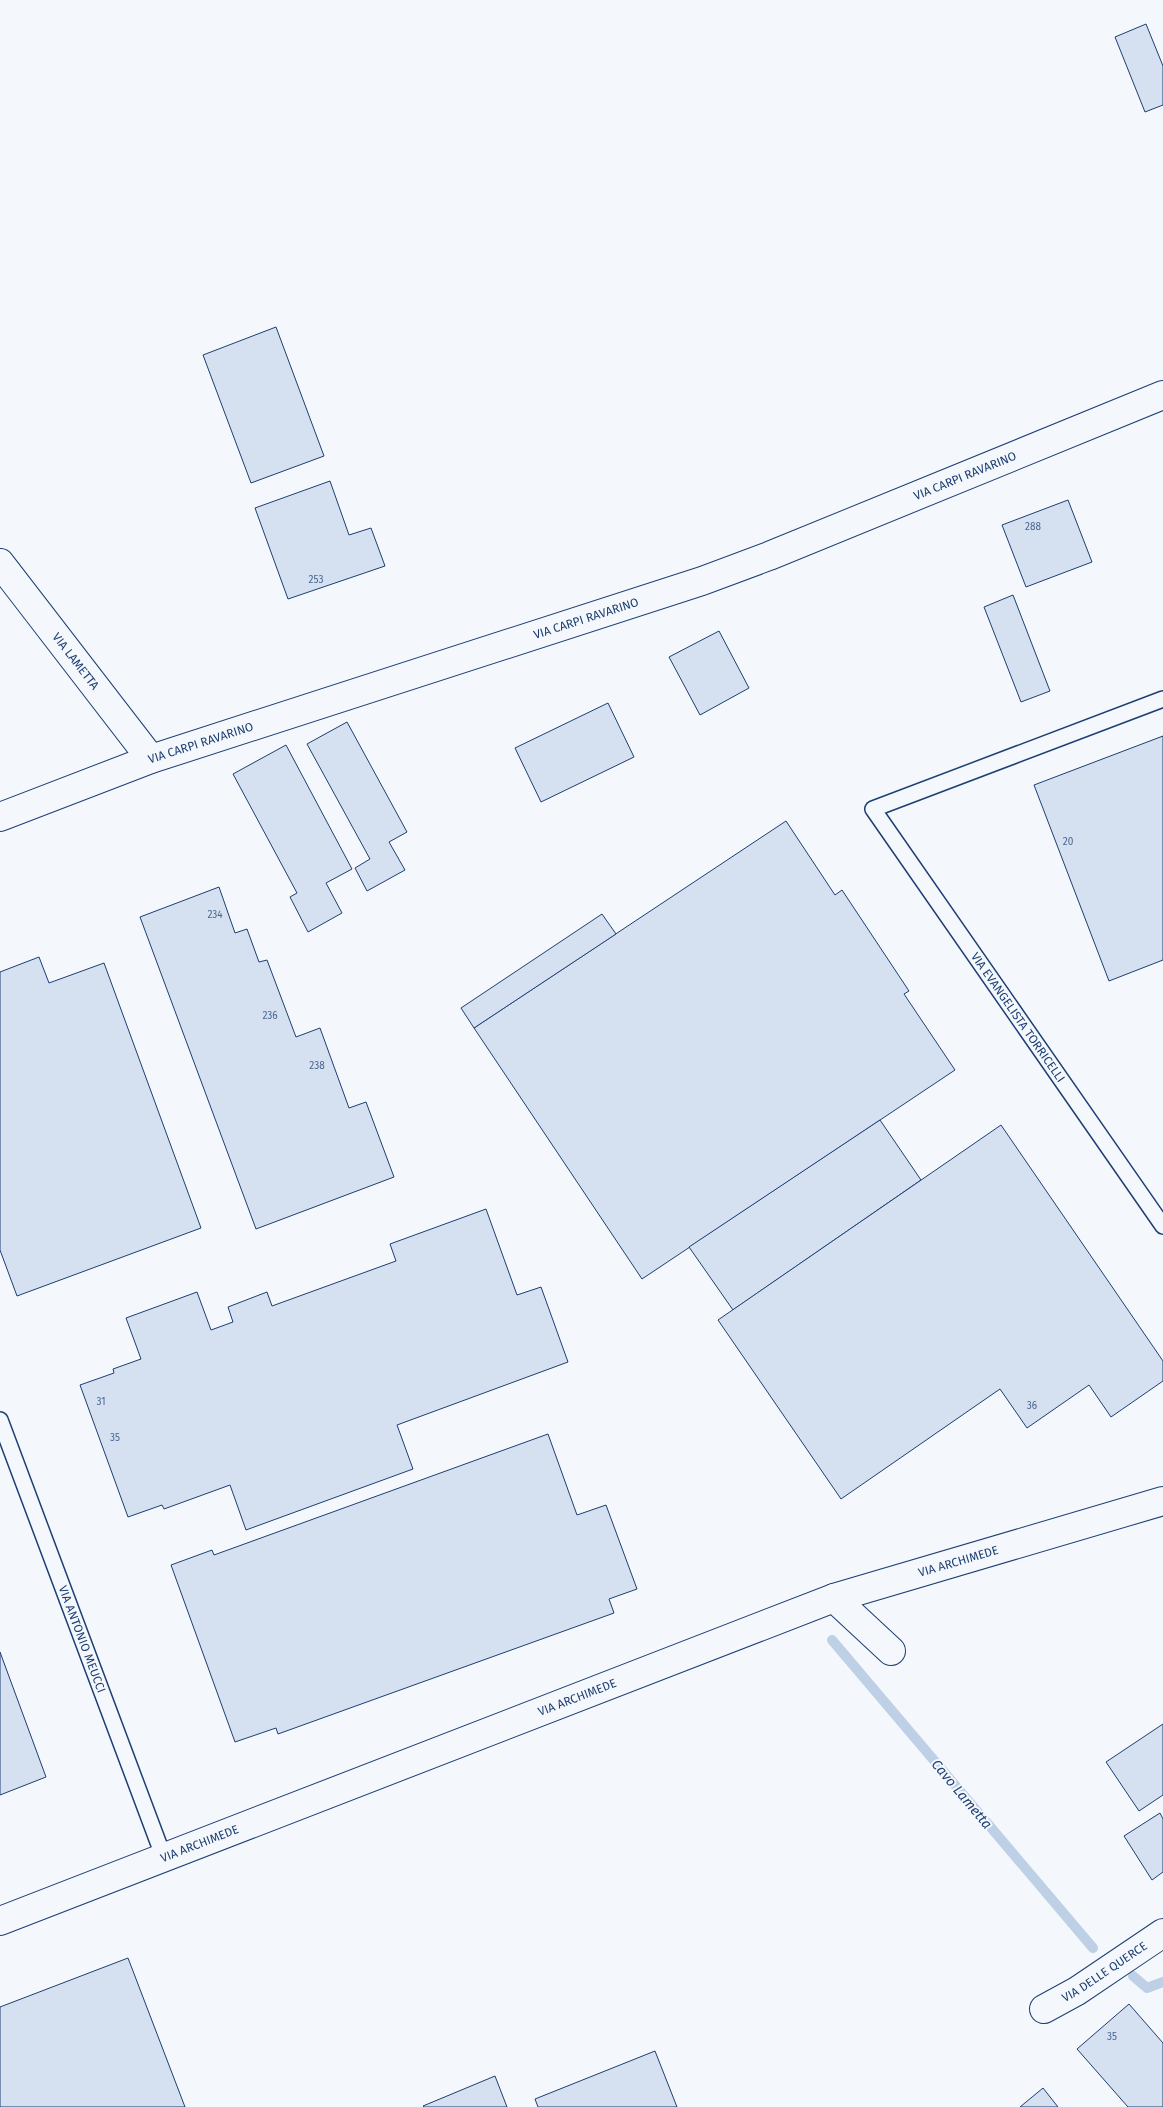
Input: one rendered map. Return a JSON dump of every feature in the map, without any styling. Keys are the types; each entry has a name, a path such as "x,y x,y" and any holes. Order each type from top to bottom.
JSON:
{"street":[{"name":"VIA CARPI RAVARINO","path":"0,817 151,759 711,578 1163,395"},
{"name":"VIA LAMETTA","path":"0,563 151,759"},
{"name":"VIA ARCHIMEDE","path":"0,1921 834,1598 1163,1501"},
{"path":"834,1598 891,1651"},
{"name":"VIA DELLE QUERCE","path":"1044,2010 1077,1991 1163,1932"}],"lane":[{"name":"VIA EVANGELISTA TORRICELLI","path":"1163,699 873,809 1163,1226"},
{"name":"VIA ANTONIO MEUCCI","path":"0,1420 164,1858"}],"building":[{"path":"1146,24 1163,66 1163,105 1145,112 1115,37"},
{"path":"276,327 324,456 251,483 203,355"},
{"path":"330,481 349,535 371,528 385,566 288,599 255,508"},
{"path":"1068,500 1092,562 1026,587 1002,525"},
{"path":"1013,595 1050,691 1021,702 984,607"},
{"path":"719,631 749,688 700,715 669,657"},
{"path":"608,703 634,757 541,802 515,748"},
{"path":"347,722 407,832 389,842 405,870 367,891 355,868 370,859 307,744"},
{"path":"1163,736 1163,960 1109,981 1034,785"},
{"path":"286,745 352,869 326,883 342,913 308,932 290,897 297,893 233,774"},
{"path":"786,821 835,895 842,890 909,991 904,994 955,1070 642,1279 474,1028"},
{"path":"219,887 235,933 247,929 259,962 267,960 296,1037 320,1028 349,1108 366,1102 394,1177 256,1229 140,917"},
{"path":"602,914 616,934 474,1028 461,1008"},
{"path":"39,957 49,983 104,963 201,1228 17,1296 0,1250 0,972"},
{"path":"880,1120 921,1180 733,1310 689,1247"},
{"path":"1001,1125 1163,1361 1163,1381 1111,1417 1089,1385 1027,1428 1000,1389 841,1499 718,1320"},
{"path":"486,1209 517,1295 541,1287 568,1362 397,1425 413,1469 246,1530 230,1485 164,1509 162,1505 128,1517 80,1385 114,1373 113,1369 141,1359 126,1318 197,1292 211,1330 233,1322 228,1307 267,1292 272,1306 396,1261 390,1244"},
{"path":"548,1434 577,1515 606,1505 637,1589 609,1599 614,1613 278,1734 276,1728 235,1742 171,1565 212,1550 214,1555"},
{"path":"0,1652 46,1777 0,1795"},
{"path":"1163,1724 1163,1795 1139,1811 1106,1762"},
{"path":"1160,1813 1163,1819 1163,1872 1152,1880 1124,1836"},
{"path":"128,1958 185,2107 0,2107 0,2007"},
{"path":"1129,2004 1163,2043 1163,2107 1128,2107 1077,2049"},
{"path":"655,2051 677,2107 538,2107 535,2099"},
{"path":"495,2076 507,2107 423,2106"},
{"path":"1043,2088 1058,2107 1020,2107"}],"waterway":[{"name":"Cavo Lametta","path":"832,1640 1093,1948"},
{"name":"Cavo Lametta","path":"1133,1976 1147,1988 1163,1982"}]}
